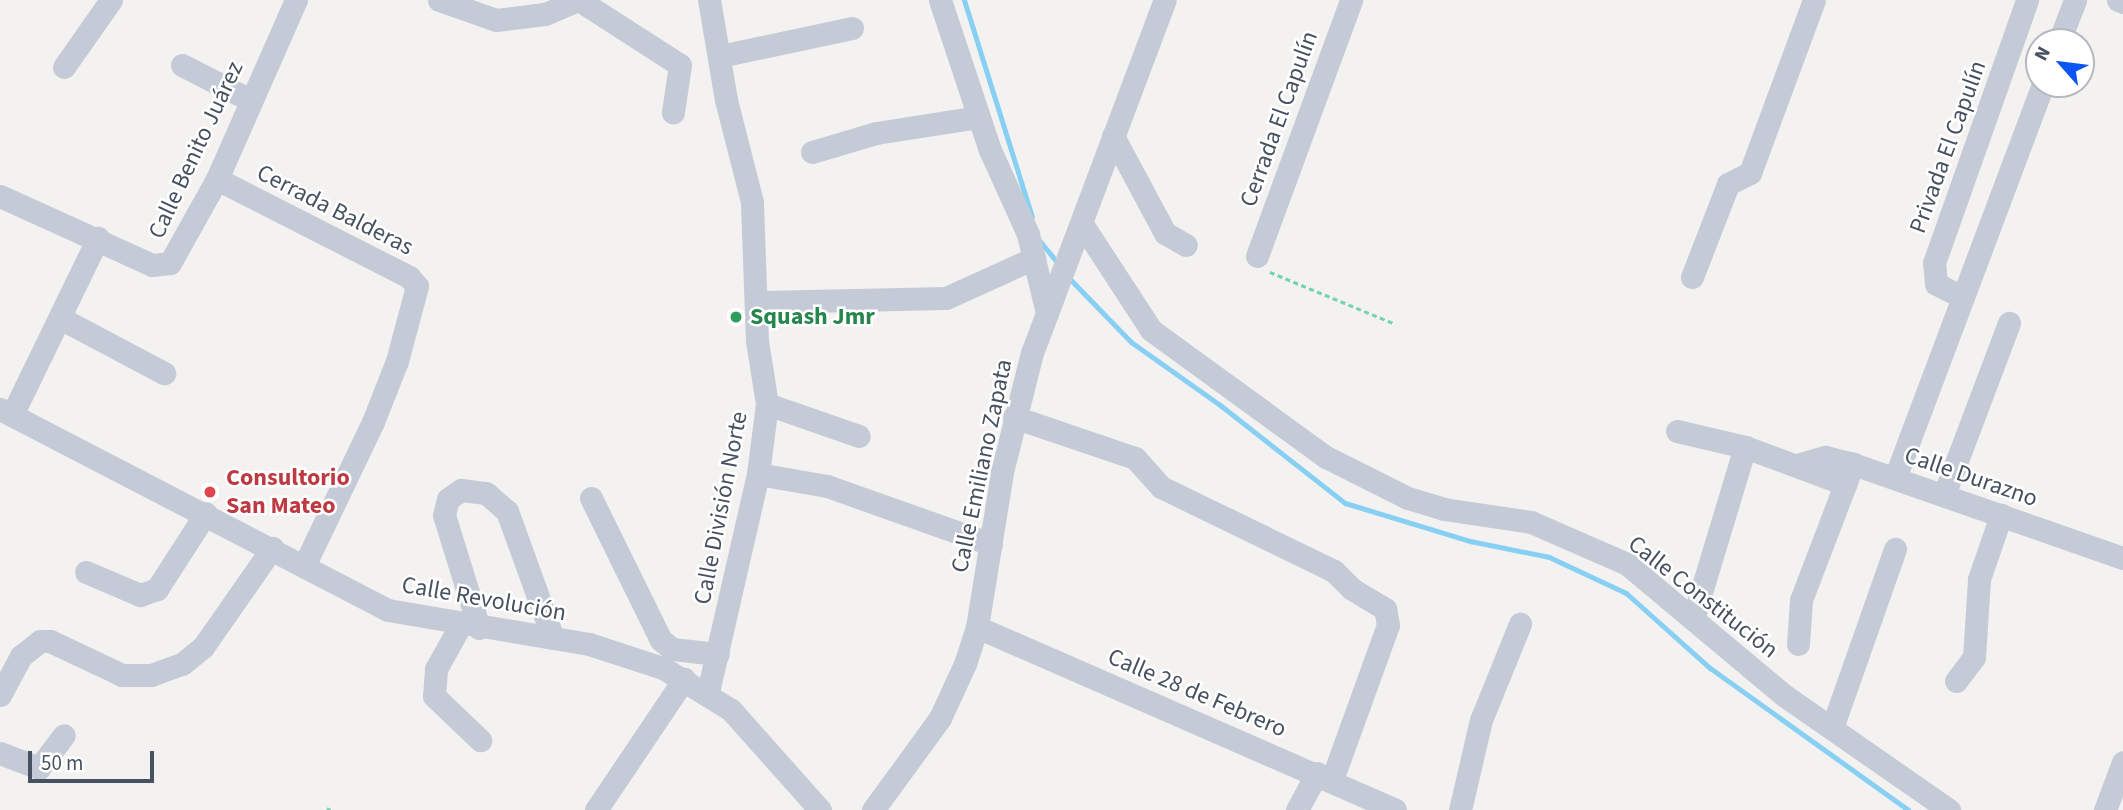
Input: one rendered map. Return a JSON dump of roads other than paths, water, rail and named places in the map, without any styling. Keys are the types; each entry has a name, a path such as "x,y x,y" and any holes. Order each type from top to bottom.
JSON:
{"street":[{"path":"64,67 111,0"},
{"name":"Calle Benito Juárez","path":"98,239 152,265 170,263 217,179 296,0"},
{"path":"439,0 496,19 545,14 578,0 680,65 673,111"},
{"name":"Calle División Norte","path":"708,692 758,474 767,404 757,341 758,302 752,202 709,0"},
{"path":"940,0 978,117 1028,234 1050,303"},
{"name":"Calle Emiliano Zapata","path":"873,810 940,718 977,627 1014,417 1050,303 1165,0"},
{"name":"Cerrada El Capulín","path":"1257,256 1351,0"},
{"path":"1692,277 1720,198 1728,184 1750,173 1814,0"},
{"name":"Privada El Capulín","path":"1962,297 1936,284 1934,263 2027,0"},
{"path":"2064,28 2075,0"},
{"path":"2118,0 2123,2"},
{"path":"720,56 852,28"},
{"path":"182,65 250,100"},
{"path":"1895,478 2038,98"},
{"path":"812,152 876,133 978,117"},
{"path":"1113,136 1165,233 1171,240 1186,245"},
{"name":"Cerrada Balderas","path":"217,179 409,277 417,286 405,336 373,422 304,566"},
{"path":"0,197 98,239 60,318 6,412"},
{"name":"Calle Constitución","path":"1079,232 1151,330 1326,457 1408,498 1444,509 1531,522 1574,538 1628,564 1693,619 1832,728 1949,810"},
{"path":"758,302 946,298 1034,258"},
{"path":"60,318 164,373"},
{"path":"1944,495 2009,323"},
{"path":"767,404 859,436"},
{"name":"Calle Revolución","path":"6,412 206,513 388,610 618,651 684,679 708,692 731,710 820,810"},
{"path":"1014,417 1135,458 1161,487 1334,571 1352,589 1385,609 1388,625 1324,776 1297,810"},
{"name":"Calle Durazno","path":"1677,431 1745,447 1800,464 1825,457 1849,474 1895,478 2123,558"},
{"path":"1693,619 1745,447"},
{"path":"758,474 827,486 991,544"},
{"path":"1798,643 1801,600 1849,474"},
{"path":"480,740 434,696 436,669 470,626 444,515 448,499 461,491 486,493 507,511 553,638"},
{"path":"591,498 661,640 672,649 718,654"},
{"path":"86,572 140,595 157,589 206,513"},
{"path":"1956,681 1974,657 1979,579 2001,515"},
{"path":"0,695 27,648 50,641 122,675 151,675 182,664 204,647 272,548"},
{"path":"1832,728 1895,549"},
{"path":"1460,810 1480,720 1520,624"},
{"name":"Calle 28 de Febrero","path":"977,627 1324,776 1395,810"},
{"path":"596,810 684,679"},
{"path":"0,753 39,768 64,735"},
{"path":"2105,810 2123,762"}],"waterway":[{"path":"964,0 1032,217"},
{"path":"1039,240 1059,265"},
{"path":"1067,276 1131,342 1220,405 1345,503 1470,541 1549,557 1626,593 1710,668 1908,810"}],"place":[{"name":"Squash Jmr","path":"736,317"},
{"name":"Consultorio San Mateo","path":"210,492"}]}
